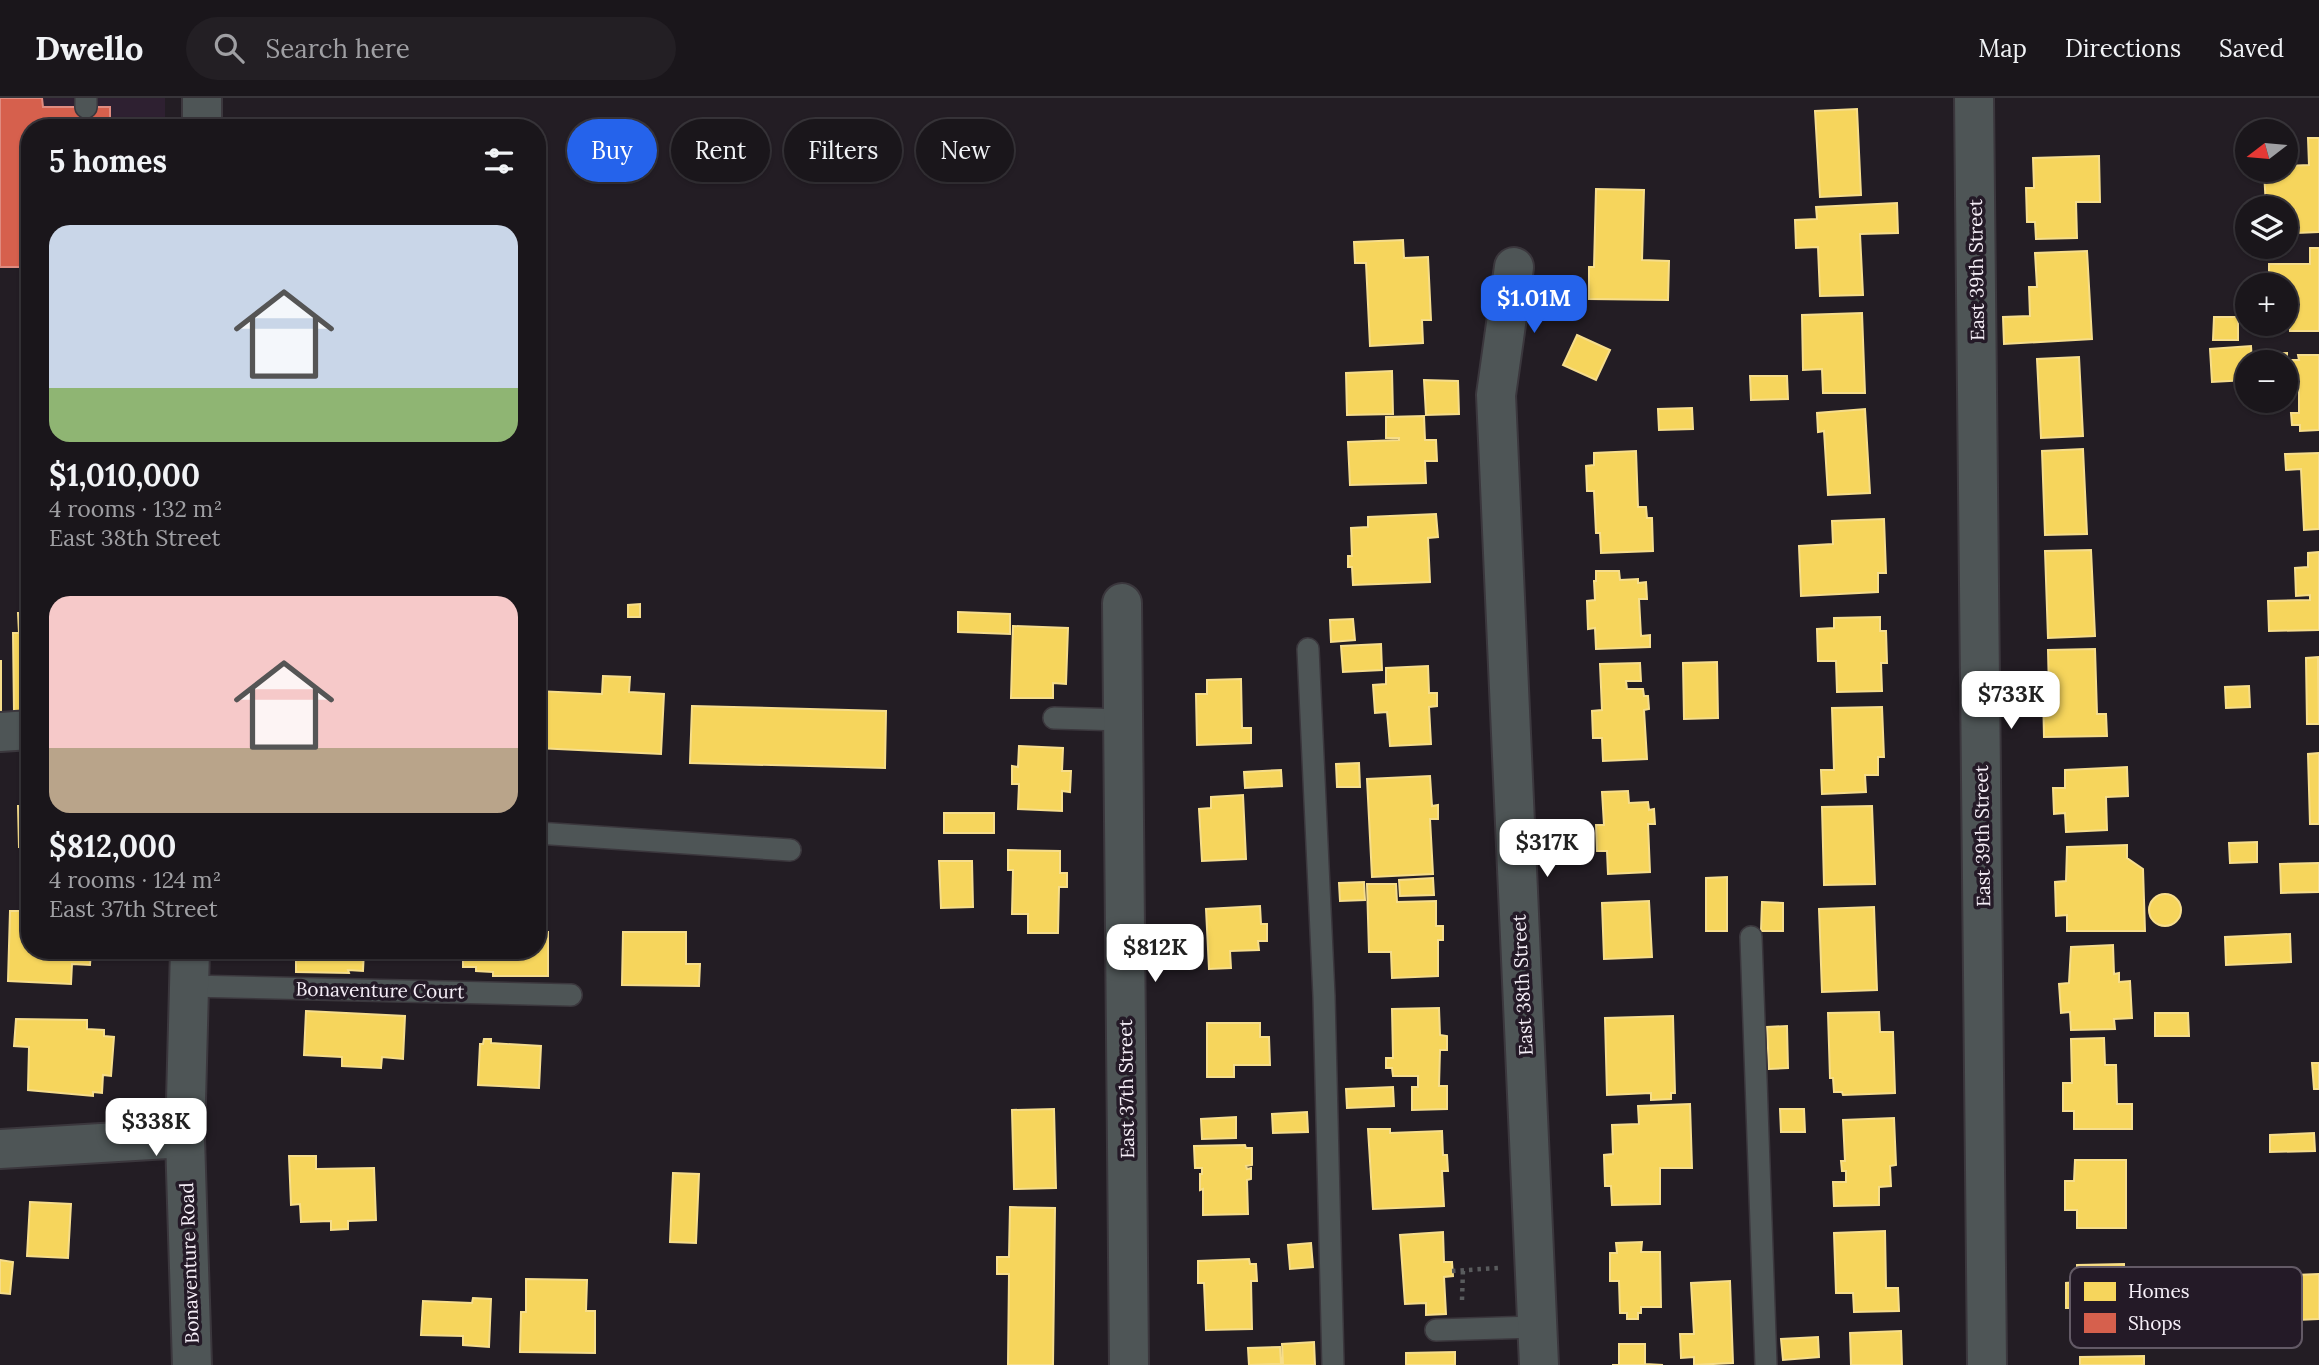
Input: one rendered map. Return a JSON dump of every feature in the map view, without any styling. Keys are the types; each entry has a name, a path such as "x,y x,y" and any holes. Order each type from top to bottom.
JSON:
{"street":[{"path":"202,98 202,119"},
{"name":"East 39th Street","path":"1974,98 1987,1365"},
{"name":"East 38th Street","path":"1514,267 1496,395 1539,1365"},
{"name":"East 37th Street","path":"1122,603 1129,1365"},
{"path":"0,732 21,731"},
{"name":"Bonaventure Road","path":"189,968 185,1138 192,1365"},
{"path":"0,1149 185,1138"}],"lane":[{"path":"1308,649 1325,996 1333,1365"},
{"path":"1054,718 1123,720"},
{"path":"546,834 790,850"},
{"path":"1751,937 1766,1365"},
{"name":"Bonaventure Court","path":"189,968 571,995"},
{"path":"1436,1329 1537,1326"}],"path":[{"path":"1452,1271 1534,1267"}],"shaded area":[{"path":"0,98 165,98 165,119 21,119"}],"building: Homes":[{"path":"1857,109 1861,195 1820,197 1815,111"},
{"path":"2308,138 2319,138 2319,232 2298,233 2298,196 2265,196 2265,182 2298,182 2298,165 2309,165"},
{"path":"2099,156 2100,202 2076,202 2077,238 2036,239 2035,222 2027,222 2026,188 2034,188 2033,158"},
{"path":"1596,189 1644,190 1642,260 1669,261 1668,300 1589,299 1589,267 1594,267"},
{"path":"1897,203 1898,233 1860,234 1863,295 1820,296 1818,247 1796,248 1795,220 1817,219 1816,207"},
{"path":"1403,240 1404,258 1428,257 1431,320 1422,320 1423,343 1370,346 1366,263 1355,263 1354,242"},
{"path":"2310,248 2319,248 2319,331 2298,331 2298,273 2269,273 2269,264 2310,264"},
{"path":"2087,251 2092,339 2004,344 2003,317 2030,316 2029,287 2037,287 2035,253"},
{"path":"1862,313 1865,393 1823,393 1822,369 1803,370 1802,315"},
{"path":"2214,317 2235,317 2235,336 2238,336 2238,340 2213,340"},
{"path":"1577,335 1610,350 1596,380 1563,365"},
{"path":"2251,346 2251,350 2235,350 2235,381 2212,382 2210,349"},
{"path":"2298,355 2319,355 2319,430 2300,431 2300,425 2292,425 2291,413 2299,413"},
{"path":"2079,357 2083,436 2041,438 2037,359"},
{"path":"1392,371 1393,414 1347,415 1346,373"},
{"path":"1750,376 1787,376 1788,399 1751,400"},
{"path":"1424,380 1458,381 1459,414 1426,415"},
{"path":"1692,408 1693,429 1659,430 1658,409"},
{"path":"1865,409 1870,493 1828,495 1824,431 1818,432 1817,413"},
{"path":"1424,416 1425,440 1436,440 1437,461 1425,461 1426,483 1350,485 1348,442 1399,440 1386,438 1386,417"},
{"path":"2083,449 2087,534 2045,535 2042,451"},
{"path":"1636,451 1638,507 1646,507 1647,518 1652,518 1653,551 1601,553 1600,533 1596,533 1594,491 1587,491 1586,466 1594,465 1594,453"},
{"path":"2319,453 2319,529 2304,530 2301,469 2286,470 2285,454"},
{"path":"1436,514 1438,537 1428,538 1430,582 1353,585 1352,567 1348,567 1348,556 1352,556 1351,528 1368,527 1368,517"},
{"path":"1884,519 1886,573 1878,573 1878,592 1801,596 1799,546 1833,544 1832,521"},
{"path":"2091,550 2095,636 2048,638 2045,551"},
{"path":"2319,552 2319,630 2269,631 2268,601 2310,600 2310,595 2296,596 2295,568 2308,567 2308,553"},
{"path":"1596,571 1619,571 1620,580 1638,579 1638,583 1646,582 1647,599 1639,599 1641,636 1650,635 1650,647 1596,649 1595,628 1588,629 1587,601 1595,600"},
{"path":"640,604 640,617 628,617 628,605"},
{"path":"958,612 1010,614 1010,634 958,632"},
{"path":"18,613 21,613 21,712 14,712 13,633 19,633"},
{"path":"1880,617 1880,631 1886,631 1887,663 1881,663 1882,691 1837,692 1836,661 1818,661 1817,629 1834,628 1834,618"},
{"path":"1353,619 1355,640 1331,642 1330,620"},
{"path":"1013,626 1068,628 1066,684 1053,683 1053,698 1011,698"},
{"path":"1381,644 1382,670 1343,672 1341,646"},
{"path":"2095,649 2097,714 2106,714 2107,736 2044,737 2043,691 2049,691 2048,650"},
{"path":"2318,657 2319,724 2307,724 2306,658"},
{"path":"1,661 1,711 0,711"},
{"path":"1717,662 1718,718 1684,719 1683,663"},
{"path":"1640,663 1641,681 1626,681 1627,689 1643,689 1644,696 1648,696 1649,709 1644,710 1647,759 1603,761 1602,738 1593,738 1592,711 1602,710 1600,664"},
{"path":"1428,666 1429,693 1437,693 1437,706 1429,707 1431,744 1390,746 1387,712 1375,713 1373,685 1386,684 1386,668"},
{"path":"603,676 630,677 629,692 664,694 661,754 546,748 546,691 602,694"},
{"path":"1241,679 1242,728 1251,728 1251,743 1197,745 1196,694 1207,694 1207,680"},
{"path":"2249,686 2250,707 2226,708 2225,687"},
{"path":"692,706 886,711 885,768 690,763"},
{"path":"1882,707 1884,757 1878,757 1878,775 1865,775 1866,792 1822,794 1821,770 1834,770 1832,708"},
{"path":"1019,746 1063,748 1062,771 1071,771 1070,792 1062,791 1062,811 1018,809 1019,784 1012,784 1012,766 1018,767"},
{"path":"2319,753 2319,824 2310,824 2308,754"},
{"path":"1359,763 1360,787 1337,787 1336,764"},
{"path":"2127,767 2128,796 2106,797 2107,830 2066,832 2065,813 2054,814 2053,788 2065,788 2065,770"},
{"path":"1281,770 1282,786 1245,788 1244,772"},
{"path":"1430,776 1432,806 1438,805 1438,819 1430,819 1433,874 1372,877 1367,779"},
{"path":"1628,791 1629,803 1648,802 1649,810 1654,809 1655,824 1648,824 1650,872 1608,874 1607,851 1597,851 1596,825 1604,825 1602,792"},
{"path":"1243,795 1246,859 1202,861 1199,809 1211,808 1211,797"},
{"path":"18,806 21,806 21,847 19,847"},
{"path":"1872,806 1875,884 1824,885 1822,807"},
{"path":"944,813 994,813 994,833 944,833"},
{"path":"2257,842 2257,862 2230,863 2229,843"},
{"path":"2127,845 2127,858 2143,869 2145,931 2067,931 2067,915 2056,916 2055,882 2066,881 2067,847"},
{"path":"1008,850 1060,851 1060,873 1067,873 1067,887 1059,887 1058,933 1028,933 1028,914 1012,914 1013,870 1008,870"},
{"path":"939,861 972,861 973,907 941,908"},
{"path":"2319,863 2319,892 2281,893 2280,864"},
{"path":"1727,877 1727,931 1706,931 1706,878"},
{"path":"1433,878 1434,895 1400,896 1399,880"},
{"path":"1364,882 1365,900 1340,901 1339,883"},
{"path":"1367,884 1396,884 1397,902 1436,901 1436,926 1443,926 1443,940 1438,940 1438,976 1392,978 1391,952 1369,952"},
{"path":"2165,894 2176,899 2181,910 2176,921 2165,926 2154,921 2149,910 2154,899"},
{"path":"1649,901 1652,957 1604,959 1602,903"},
{"path":"1762,902 1783,903 1783,931 1761,931"},
{"path":"1260,906 1261,924 1267,924 1267,941 1258,941 1259,950 1230,951 1231,968 1209,969 1206,909"},
{"path":"1874,907 1877,990 1822,992 1819,909"},
{"path":"10,911 21,911 21,959 90,959 90,965 72,964 71,984 8,981"},
{"path":"548,932 548,976 493,976 493,972 476,971 476,967 463,967 463,959 546,959"},
{"path":"623,932 686,932 686,964 700,964 699,986 622,985"},
{"path":"2290,934 2291,962 2226,965 2225,937"},
{"path":"2113,945 2114,974 2119,973 2119,982 2130,981 2132,1018 2114,1019 2115,1029 2071,1030 2070,1012 2061,1013 2059,984 2069,983 2071,947"},
{"path":"296,959 364,959 363,971 296,972"},
{"path":"1439,1008 1440,1035 1447,1036 1447,1050 1440,1050 1439,1086 1447,1086 1447,1109 1412,1110 1412,1087 1418,1087 1418,1076 1393,1076 1392,1068 1386,1068 1386,1058 1393,1058 1392,1009"},
{"path":"306,1011 405,1016 403,1059 382,1057 381,1068 342,1066 342,1057 304,1055"},
{"path":"1879,1012 1880,1032 1893,1032 1895,1093 1843,1095 1842,1092 1834,1092 1833,1078 1830,1078 1828,1013"},
{"path":"2155,1013 2188,1013 2189,1036 2155,1036"},
{"path":"1673,1016 1675,1093 1671,1093 1671,1099 1651,1100 1651,1093 1607,1095 1605,1018"},
{"path":"16,1019 87,1020 87,1029 104,1030 104,1036 114,1037 111,1076 103,1075 102,1093 93,1092 93,1096 28,1090 29,1047 14,1046"},
{"path":"1207,1023 1260,1023 1260,1037 1269,1037 1270,1065 1234,1065 1234,1077 1207,1077"},
{"path":"1787,1026 1788,1068 1769,1069 1767,1027"},
{"path":"2104,1038 2105,1065 2116,1065 2117,1104 2132,1104 2132,1129 2074,1129 2074,1111 2063,1111 2063,1083 2072,1083 2071,1039"},
{"path":"484,1039 491,1039 491,1043 541,1046 539,1088 478,1085 480,1044 483,1044"},
{"path":"2312,1063 2319,1063 2319,1089 2314,1089"},
{"path":"1393,1087 1394,1106 1347,1108 1346,1089"},
{"path":"1690,1104 1692,1168 1660,1168 1660,1204 1612,1205 1611,1186 1605,1186 1604,1155 1613,1154 1612,1125 1639,1124 1638,1106"},
{"path":"1054,1109 1056,1188 1014,1189 1012,1110"},
{"path":"1780,1109 1804,1109 1805,1132 1781,1132"},
{"path":"1307,1112 1308,1132 1273,1133 1272,1114"},
{"path":"1236,1117 1236,1138 1202,1139 1201,1119"},
{"path":"1894,1118 1896,1165 1890,1166 1891,1186 1879,1187 1879,1205 1834,1206 1833,1182 1846,1182 1846,1171 1842,1171 1841,1161 1845,1161 1843,1120"},
{"path":"1368,1129 1390,1129 1390,1133 1442,1131 1443,1155 1447,1155 1448,1171 1442,1171 1444,1206 1373,1209"},
{"path":"2314,1133 2315,1151 2270,1152 2270,1135"},
{"path":"1245,1145 1246,1148 1252,1148 1252,1165 1246,1166 1247,1169 1251,1168 1251,1179 1247,1180 1248,1214 1203,1215 1203,1189 1200,1190 1202,1168 1195,1168 1194,1146"},
{"path":"289,1156 316,1156 316,1169 374,1168 376,1220 348,1221 348,1229 331,1230 331,1221 301,1222 300,1204 291,1205"},
{"path":"2075,1160 2126,1160 2126,1228 2077,1228 2077,1210 2065,1210 2065,1181 2074,1181"},
{"path":"673,1173 699,1174 696,1243 670,1242"},
{"path":"30,1202 71,1204 68,1258 27,1256"},
{"path":"1010,1207 1055,1208 1053,1365 1008,1365 1009,1274 997,1274 997,1257 1009,1257"},
{"path":"1885,1231 1886,1288 1898,1288 1899,1311 1854,1312 1853,1293 1836,1293 1834,1233"},
{"path":"1443,1232 1444,1262 1452,1262 1453,1276 1444,1277 1446,1314 1426,1315 1426,1303 1405,1304 1400,1235"},
{"path":"1642,1242 1641,1252 1660,1252 1661,1307 1641,1307 1638,1319 1627,1319 1627,1313 1620,1313 1619,1281 1610,1281 1610,1253 1617,1253 1616,1243"},
{"path":"1311,1243 1313,1267 1290,1269 1288,1245"},
{"path":"1249,1259 1250,1264 1256,1264 1257,1281 1251,1281 1252,1329 1206,1330 1204,1283 1198,1283 1198,1261"},
{"path":"0,1260 13,1262 10,1294 0,1293"},
{"path":"2124,1264 2124,1267 2077,1267"},
{"path":"2319,1274 2319,1319 2302,1320 2302,1275"},
{"path":"526,1279 587,1280 586,1311 595,1311 595,1353 520,1352 521,1312 526,1312"},
{"path":"1730,1281 1733,1363 1694,1365 1694,1357 1681,1358 1680,1334 1694,1334 1691,1283"},
{"path":"2066,1283 2070,1283 2070,1308 2066,1308"},
{"path":"473,1298 491,1299 489,1347 463,1345 463,1336 421,1335 423,1301 472,1303"},
{"path":"1901,1331 1902,1365 1851,1365 1850,1333"},
{"path":"1818,1337 1819,1357 1783,1360 1781,1339"},
{"path":"1314,1342 1315,1365 1283,1365 1282,1344"},
{"path":"1619,1344 1645,1344 1645,1364 1663,1365 1619,1365"},
{"path":"1280,1347 1281,1364 1249,1365 1248,1348"},
{"path":"1455,1352 1455,1365 1406,1365 1406,1353"},
{"path":"2144,1356 2144,1365 2080,1365 2080,1357"}],"building: Shops":[{"path":"0,98 42,98 43,107 110,107 110,119 21,119 21,267 0,267"}]}
